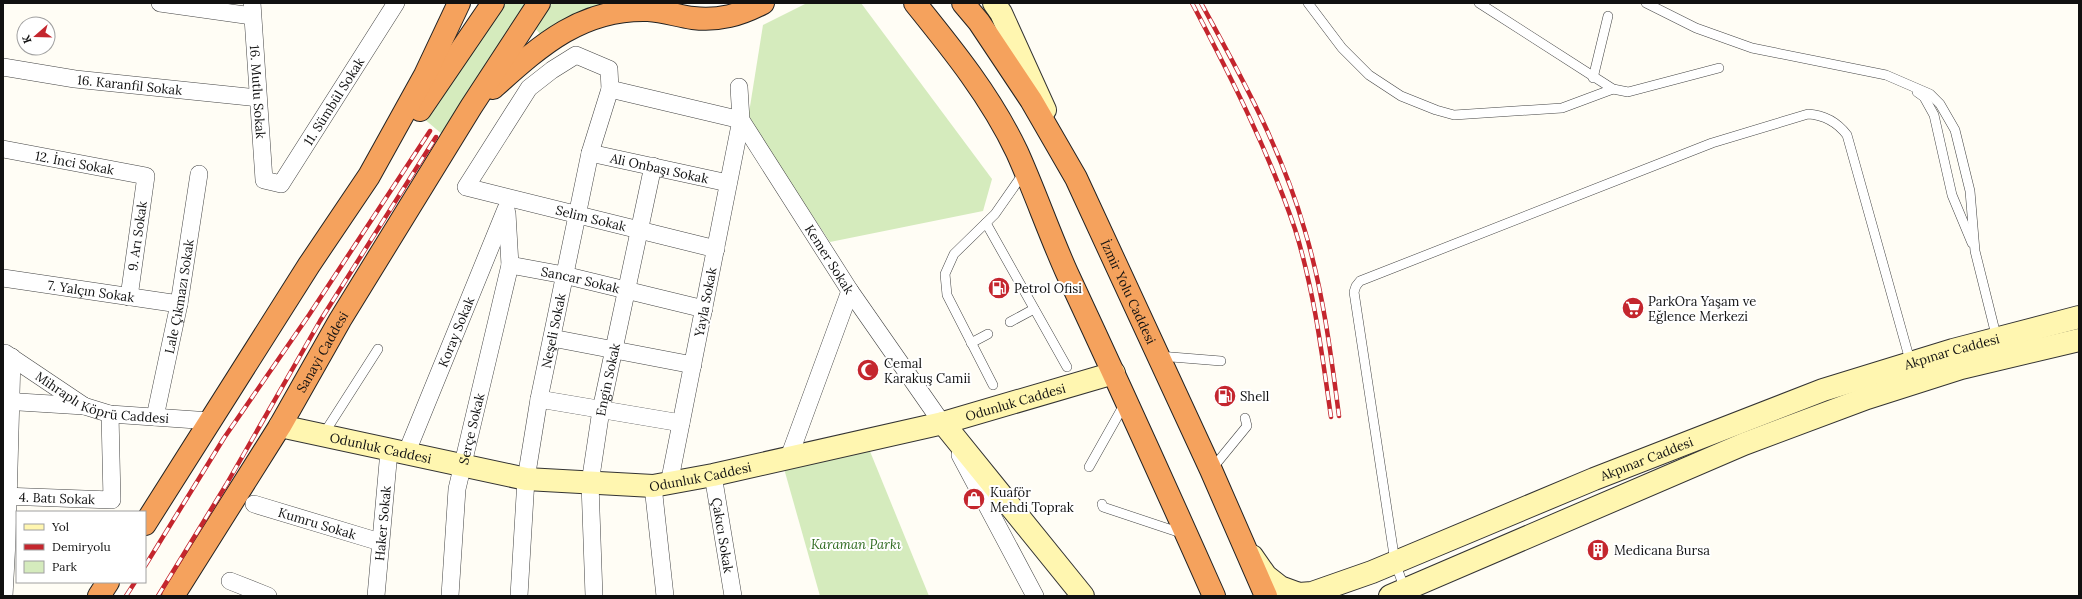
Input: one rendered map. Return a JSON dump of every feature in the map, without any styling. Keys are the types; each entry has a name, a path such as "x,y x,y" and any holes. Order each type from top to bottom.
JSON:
{"highway":[{"path":"146,522 309,265 369,176 424,75 459,3"},
{"path":"309,265 404,135 493,3"},
{"name":"Sanayi Caddesi","path":"173,596 280,426 340,320 471,107 540,3"},
{"path":"471,107 537,49 555,36 594,18 613,13 650,10 693,18 725,18 743,13 763,3"},
{"path":"899,3 1003,126"},
{"path":"915,3 952,49 985,95 1003,126 1025,171 1066,271 1114,373 1214,596"},
{"name":"İzmir Yolu Caddesi","path":"964,3 979,22 1031,100 1076,178 1211,470 1266,596"},
{"path":"99,596 107,583"}],"street":[{"path":"160,3 252,10"},
{"name":"11. Sümbül Sokak","path":"264,180 281,184 396,3"},
{"path":"999,6 1076,178"},
{"name":"16. Mutlu Sokak","path":"252,10 264,180"},
{"name":"Neşeli Sokak","path":"466,187 529,88 576,55 609,69 610,89 590,153 539,399 526,479 519,596"},
{"name":"16. Karanfil Sokak","path":"3,67 75,79 258,98"},
{"path":"610,89 741,120 740,87"},
{"name":"Yayla Sokak","path":"665,596 661,485 682,423 741,120"},
{"name":"Kemer Sokak","path":"741,120 850,291 943,423 1035,596"},
{"name":"12. İnci Sokak","path":"3,149 146,176"},
{"name":"Ali Onbaşı Sokak","path":"590,153 728,183"},
{"name":"Engin Sokak","path":"594,596 590,483 601,410 627,290 638,230 653,166"},
{"name":"Lale Çıkmazı Sokak","path":"155,417 179,304 199,174"},
{"name":"9. Arı Sokak","path":"129,296 146,176"},
{"name":"Selim Sokak","path":"466,187 716,249"},
{"name":"Koray Sokak","path":"398,452 506,209 510,265"},
{"name":"Sancar Sokak","path":"510,265 564,275 704,309"},
{"name":"Serçe Sokak","path":"450,596 457,489 510,265"},
{"name":"7. Yalçın Sokak","path":"3,278 179,304"},
{"path":"790,457 850,291"},
{"name":"Akpınar Caddesi","path":"1241,540 1266,576 1280,587 1299,594 1312,593 1395,562 1594,479 1823,390 1914,372 1999,349 2079,317"},
{"path":"552,338 693,365"},
{"name":"Akpınar Caddesi","path":"1999,349 2079,340"},
{"path":"4,596 7,354"},
{"name":"Mihraplı Köprü Caddesi","path":"7,354 84,406 110,414 211,421"},
{"name":"Akpınar Caddesi","path":"1397,593 1744,444 1868,398 1914,372"},
{"name":"Odunluk Caddesi","path":"280,426 526,479 661,485 713,475 943,423 1114,373"},
{"path":"539,399 682,423"},
{"path":"7,401 84,406"},
{"name":"4. Batı Sokak","path":"6,496 112,500 110,414"},
{"path":"943,423 1083,596"},
{"name":"Haker Sokak","path":"376,596 380,542 398,452"},
{"name":"Çakıcı Sokak","path":"713,475 733,596"},
{"name":"Kumru Sokak","path":"254,504 380,542"},
{"path":"230,580 263,595"}],"lane":[{"path":"1308,3 1342,48 1369,75 1401,96 1436,110 1454,115 1562,108 1613,89"},
{"path":"1479,3 1593,78 1613,89 1628,92 1720,68"},
{"path":"1646,3 1696,28 1752,48 1886,75 1930,94 1949,117 1955,130 1970,191 1975,251"},
{"path":"1593,78 1608,16"},
{"path":"1906,83 1924,97 1934,115 1952,195 1975,251 1999,349"},
{"path":"1397,593 1395,562 1354,292 1360,281 1712,143 1808,114 1823,117 1842,129 1847,135 1914,372"},
{"path":"993,385 947,295 945,274 954,254 995,214 1025,171"},
{"path":"986,223 1067,367"},
{"path":"1010,322 1034,309"},
{"path":"971,343 988,334"},
{"path":"322,436 378,349"},
{"path":"1157,356 1221,361"},
{"path":"1089,467 1126,400"},
{"path":"1211,470 1248,426 1245,418"},
{"path":"1102,504 1103,507 1186,534"}],"green space":[{"path":"504,3 528,3 443,135 422,117"},
{"path":"552,3 677,3 685,8 541,35 535,28"},
{"path":"807,3 861,3 992,179 983,211 830,242 748,119 763,25"},
{"name":"Karaman Parkı","path":"867,444 929,596 820,596 783,465"}],"railway":[{"path":"1192,3 1221,58 1261,142 1295,229 1302,252 1312,299 1321,346 1331,417"},
{"path":"1201,3 1231,58 1273,143 1296,201 1317,276 1322,300 1339,416"},
{"path":"146,564 224,438 309,315 430,131"},
{"path":"158,596 226,485 320,321 436,137"},
{"path":"126,596 134,583"}],"place":[{"name":"Petrol Ofisi","path":"999,288"},
{"name":"ParkOra Yaşam ve Eğlence Merkezi","path":"1633,308"},
{"name":"Cemal Karakuş Camii","path":"868,370"},
{"name":"Shell","path":"1225,396"},
{"name":"Kuaför Mehdi Toprak","path":"974,499"},
{"name":"Medicana Bursa","path":"1598,550"}]}
